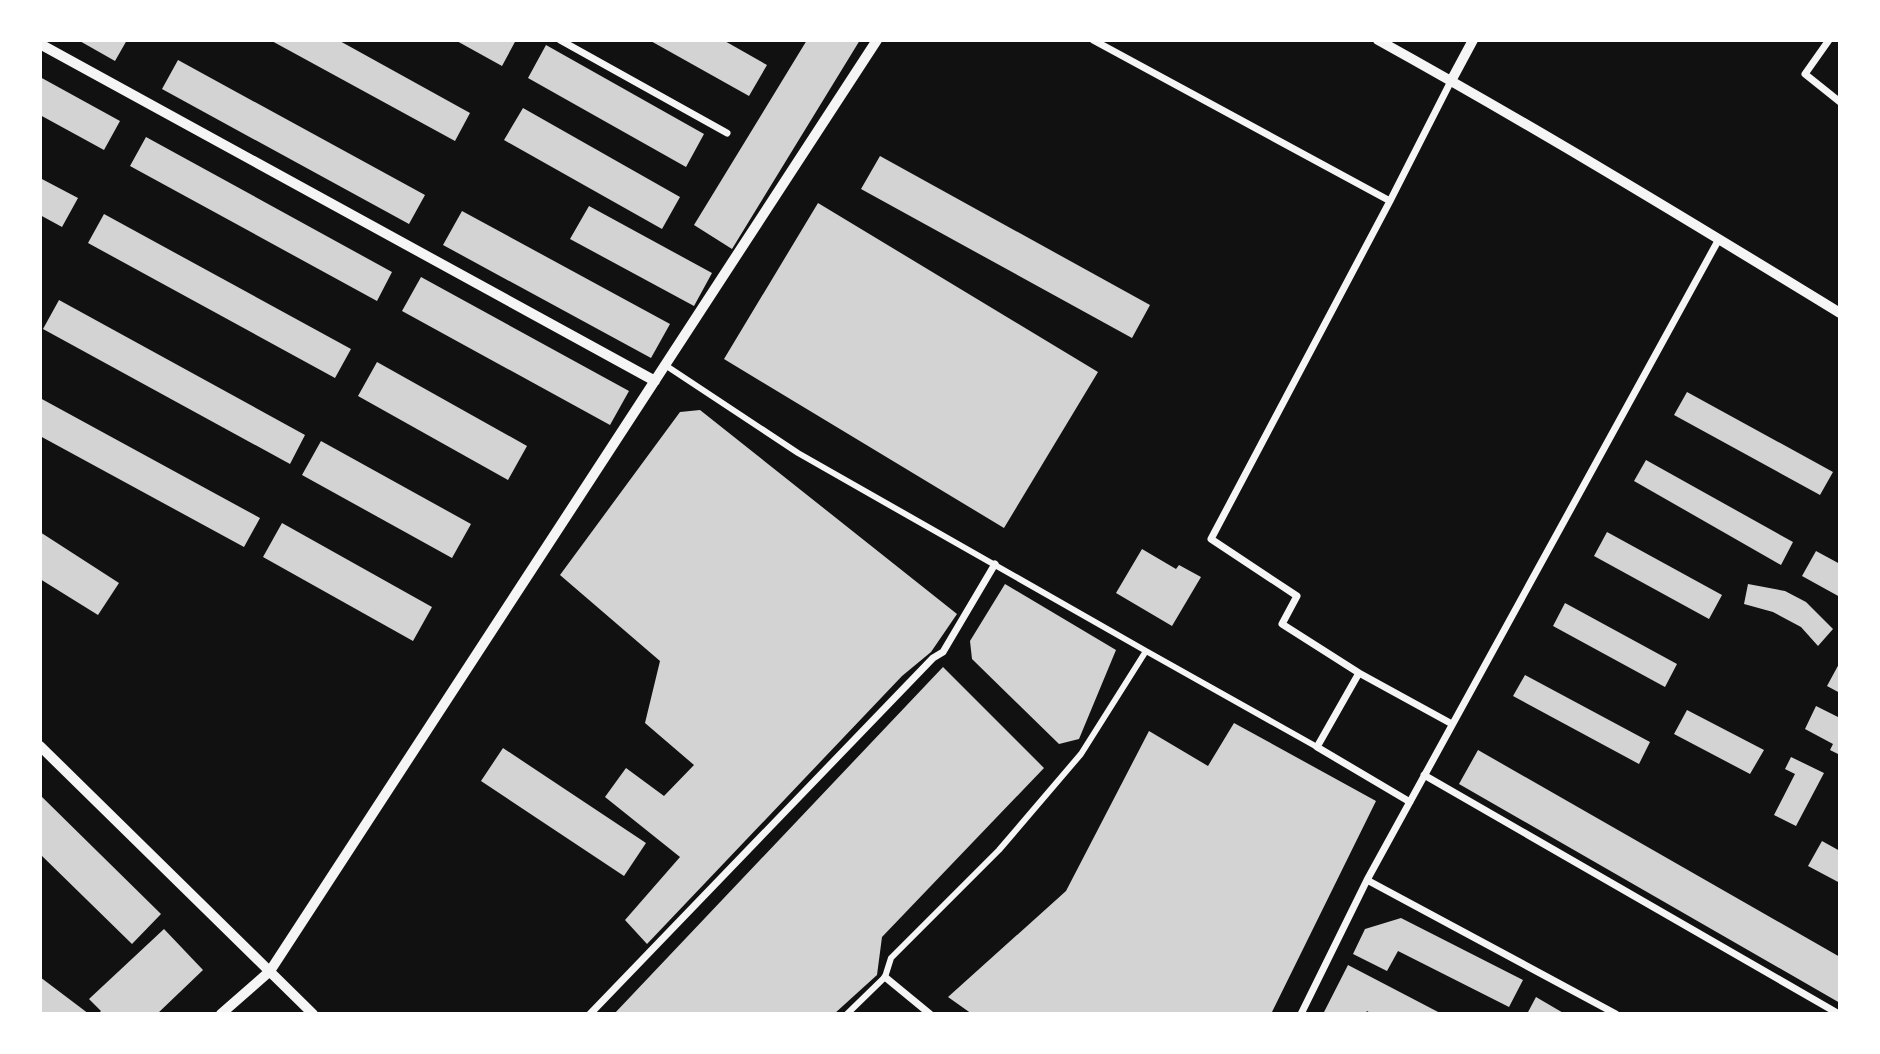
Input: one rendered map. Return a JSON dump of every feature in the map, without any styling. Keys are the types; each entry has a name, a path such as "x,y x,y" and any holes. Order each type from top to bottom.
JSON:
{"street":[{"path":"560,40 727,133"},
{"path":"221,1014 270,971 877,40"},
{"path":"1093,40 1391,201"},
{"path":"1378,40 1719,239 1840,313"},
{"path":"1452,724 1359,673 1282,624 1297,596 1211,539 1391,201 1473,40"},
{"path":"1829,40 1805,74 1840,102"},
{"path":"40,44 655,381"},
{"path":"1301,1014 1367,880 1719,239"},
{"path":"665,365 798,453 1410,802"},
{"path":"590,1014 933,658 943,652 995,564"},
{"path":"847,1014 886,977 891,958 999,849 1081,754 1146,651"},
{"path":"1317,747 1359,673"},
{"path":"40,746 313,1014"},
{"path":"1424,775 1839,1014"},
{"path":"1367,880 1616,1014"},
{"path":"886,977 930,1014"}],"building":[{"path":"78,40 127,40 115,61"},
{"path":"270,40 338,40 470,113 455,141"},
{"path":"455,40 516,40 502,66"},
{"path":"649,40 723,40 767,65 749,96"},
{"path":"807,40 860,40 732,249 694,225"},
{"path":"546,45 704,134 686,167 528,78"},
{"path":"178,60 425,195 409,224 162,89"},
{"path":"40,77 120,121 104,150 40,115"},
{"path":"523,108 680,197 662,229 504,140"},
{"path":"146,137 392,272 377,301 130,166"},
{"path":"880,156 1150,305 1132,338 861,189"},
{"path":"40,178 78,198 62,227 40,215"},
{"path":"818,203 1098,372 1004,528 724,359"},
{"path":"589,206 712,273 694,306 570,239"},
{"path":"462,211 670,324 651,358 443,245"},
{"path":"104,214 351,349 335,378 88,243"},
{"path":"421,277 629,391 610,425 402,311"},
{"path":"59,300 305,435 290,464 43,329"},
{"path":"377,362 527,446 508,480 358,396"},
{"path":"1687,392 1833,472 1820,495 1674,415"},
{"path":"40,398 260,518 244,547 40,436"},
{"path":"700,410 957,614 931,652 902,676 647,944 625,920 680,857 605,797 626,768 664,796 694,765 645,723 660,661 560,575 680,412"},
{"path":"321,441 471,524 452,558 302,475"},
{"path":"1646,460 1793,542 1781,565 1634,481"},
{"path":"282,523 432,607 413,641 263,557"},
{"path":"40,532 119,583 98,615 40,579"},
{"path":"1607,532 1722,595 1709,619 1594,556"},
{"path":"1142,549 1176,569 1179,565 1201,577 1172,626 1116,593"},
{"path":"1816,551 1840,564 1840,597 1802,576"},
{"path":"1005,584 1116,650 1079,739 1059,744 972,659 970,641"},
{"path":"1748,584 1785,591 1806,602 1833,629 1818,646 1801,627 1773,612 1744,604"},
{"path":"1565,603 1677,664 1665,687 1553,626"},
{"path":"1840,662 1840,693 1827,686"},
{"path":"943,667 1044,768 882,937 877,975 834,1014 614,1014"},
{"path":"1525,675 1650,742 1639,764 1513,696"},
{"path":"1816,706 1840,718 1840,755 1830,750 1833,744 1805,729"},
{"path":"1687,710 1764,750 1750,774 1674,734"},
{"path":"1234,723 1376,801 1271,1014 972,1014 948,997 1066,891 1149,731 1208,766"},
{"path":"503,748 646,843 624,876 481,781"},
{"path":"1478,750 1840,957 1840,1003 1459,784"},
{"path":"1791,757 1824,773 1796,826 1774,815 1795,774 1785,769"},
{"path":"40,795 161,914 132,944 40,854"},
{"path":"1822,841 1840,851 1840,883 1808,866"},
{"path":"1401,918 1523,980 1509,1007 1398,951 1387,971 1353,954 1365,929"},
{"path":"164,929 203,970 157,1014 98,1014 101,1011 89,999"},
{"path":"1348,965 1442,1014 1372,1014 1367,1011 1365,1014 1323,1014"},
{"path":"40,977 89,1014 40,1014"},
{"path":"1536,997 1565,1014 1527,1014"}]}
